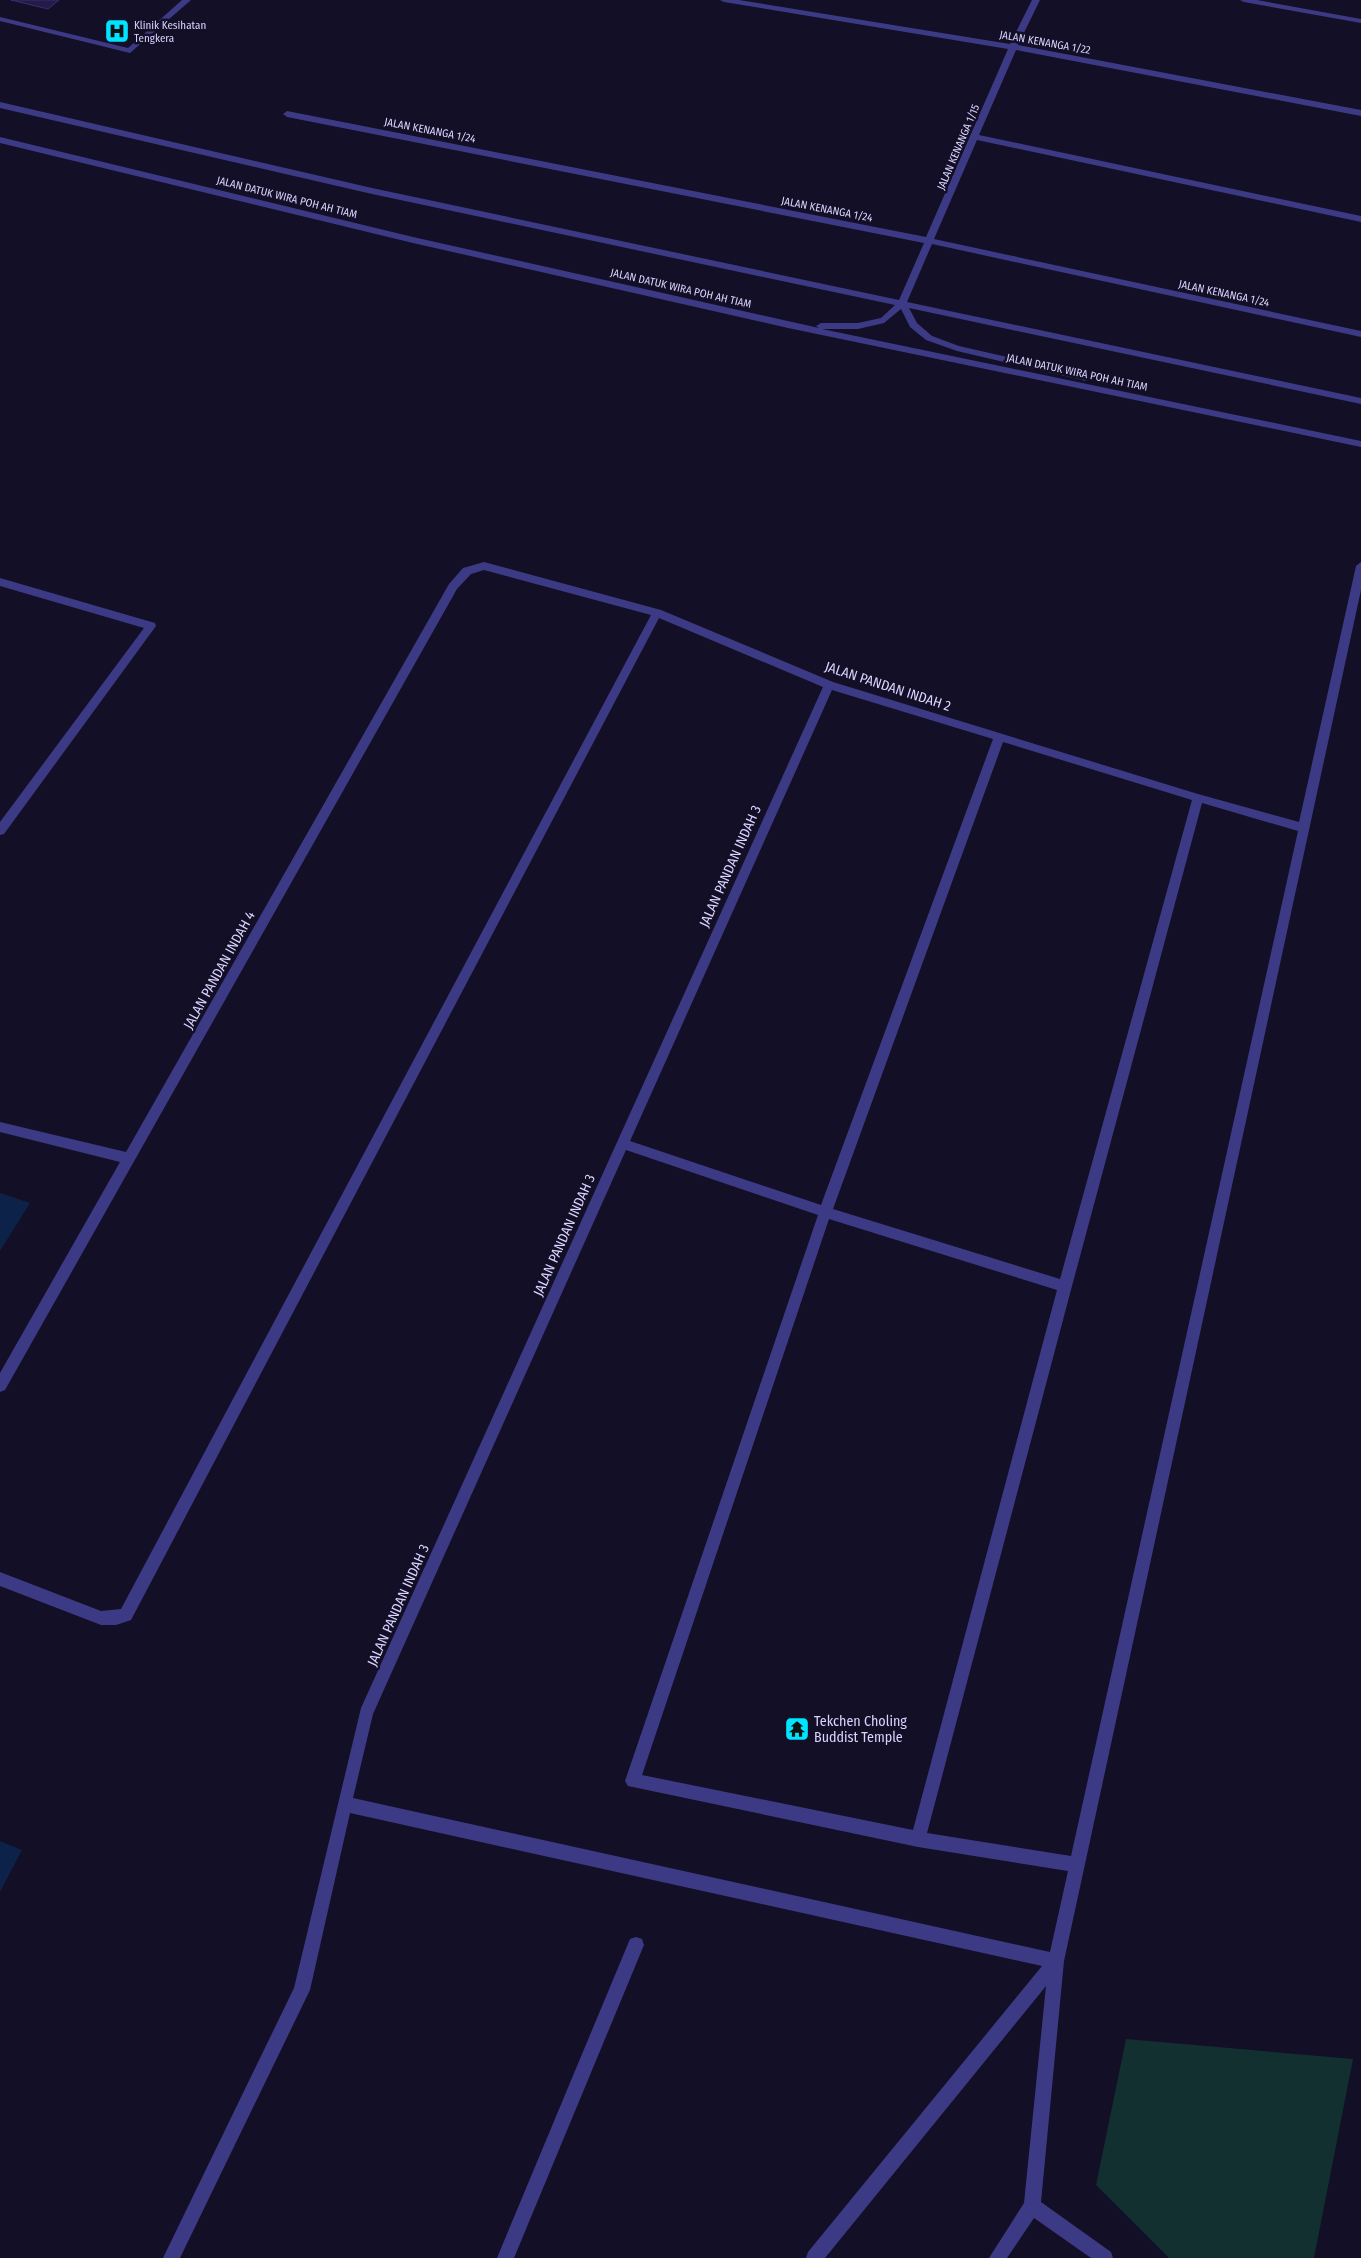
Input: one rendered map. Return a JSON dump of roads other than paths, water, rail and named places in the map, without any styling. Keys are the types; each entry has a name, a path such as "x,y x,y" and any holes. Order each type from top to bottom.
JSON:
{"street":[{"path":"0,20 130,51 187,0"},
{"name":"JALAN KENANGA 1/22","path":"724,0 1013,47 1361,113"},
{"name":"JALAN KENANGA 1/15","path":"902,303 1013,47 1036,0"},
{"path":"1244,0 1361,21"},
{"name":"JALAN DATUK WIRA POH AH TIAM","path":"0,105 372,191 1361,401"},
{"name":"JALAN KENANGA 1/24","path":"287,114 930,241 1361,334"},
{"path":"975,137 1361,219"},
{"name":"JALAN DATUK WIRA POH AH TIAM","path":"0,140 413,240 788,325 1361,444"},
{"path":"788,325 858,326 884,320 902,303 913,325 929,338 957,348 1083,378 1182,407"},
{"name":"JALAN PANDAN INDAH 2","path":"467,571 484,566 657,614 829,685 1198,798 1304,828"},
{"path":"997,2258 1032,2206 1056,1960 1361,566"},
{"name":"JALAN PANDAN INDAH 4","path":"0,1386 453,587 467,571"},
{"path":"0,582 151,626 0,831"},
{"path":"0,1579 101,1618 116,1618 126,1615 657,614"},
{"name":"JALAN PANDAN INDAH 3","path":"171,2258 302,1990 366,1713 621,1143 829,685"},
{"path":"999,737 824,1212 633,1781 918,1839 1078,1865"},
{"path":"918,1839 1065,1286 1198,798"},
{"path":"0,1127 130,1159"},
{"path":"621,1143 824,1212 1065,1286"},
{"path":"344,1804 1056,1960"},
{"path":"506,2258 636,1945"},
{"path":"814,2258 1056,1960"},
{"path":"1032,2206 1105,2258"}],"water":[{"path":"0,1193 30,1203 0,1251"},
{"path":"0,1841 22,1850 0,1892"}],"place":[{"name":"Klinik Kesihatan Tengkera","path":"117,31"},
{"name":"Tekchen Choling Buddist Temple","path":"797,1729"}]}
